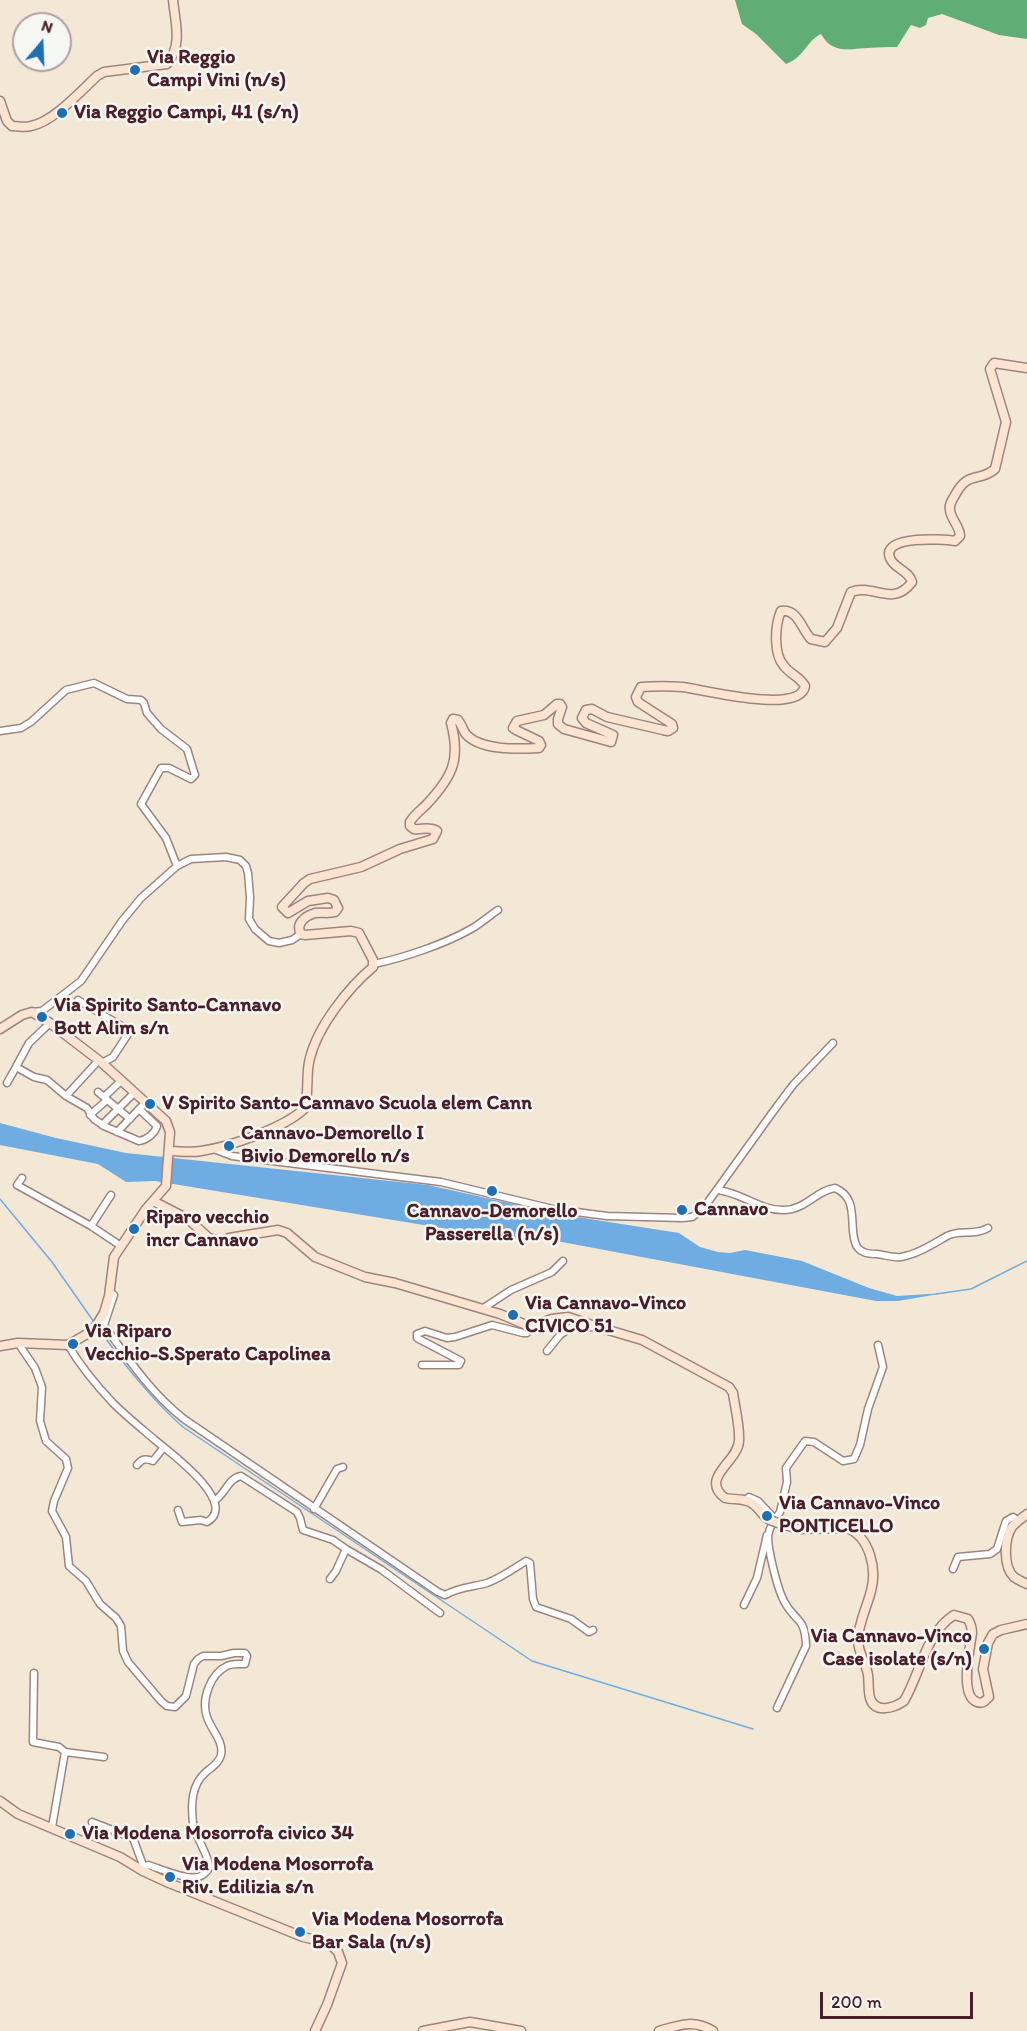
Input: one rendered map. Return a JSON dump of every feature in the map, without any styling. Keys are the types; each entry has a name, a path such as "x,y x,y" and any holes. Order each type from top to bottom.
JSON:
{"street":[{"path":"0,101 7,122 12,126 30,126 39,124 61,108 104,72 167,64 174,55 176,46 177,31 173,0"},
{"path":"301,934 298,929 299,924 305,918 315,913 335,912 338,908 337,902 327,898 300,904 288,913 282,907 283,904 304,883 310,879 361,867 400,849 433,839 436,831 431,828 414,830 410,822 443,786 450,772 457,748 451,724 453,719 458,720 465,732 479,742 507,750 539,748 541,745 539,741 513,728 514,724 517,721 544,715 557,704 562,707 558,724 564,729 610,742 613,735 586,723 582,718 586,710 592,709 606,717 663,730 668,731 673,728 672,724 638,702 636,697 641,687 682,687 735,697 774,700 798,696 804,691 805,686 778,657 777,626 781,611 793,612 811,639 825,642 837,627 851,592 862,590 891,594 902,592 912,582 910,577 889,557 893,545 900,542 939,538 955,542 960,536 960,530 950,513 949,506 958,488 965,481 995,469 1006,422 990,369 994,363 1027,368"},
{"path":"0,731 21,728 66,690 90,683 100,684 127,699 141,700 147,713 161,729 187,749 195,775 191,779 163,766 154,777 141,804 166,838 177,866"},
{"path":"0,1029 22,1015 42,1011 81,981 122,921 141,898 177,866 198,857 225,856 240,860 246,866 250,897 249,919 255,929 269,941 279,943 292,940 301,934 351,931 359,933 374,964"},
{"path":"169,1153 213,1149 283,1123 304,1109 309,1063 318,1038 353,984 374,964 392,960 455,937 472,929 498,910"},
{"path":"66,1096 101,1062 113,1057 130,1031 78,1000"},
{"path":"16,1067 34,1077 47,1080 66,1096 87,1108 90,1115 102,1125 117,1132 139,1141 147,1138 156,1130 157,1126 134,1093 101,1062 32,1012"},
{"path":"7,1083 29,1043 50,1023"},
{"path":"213,1149 232,1155 441,1182 554,1209 607,1215 682,1218 692,1216 703,1209 774,1109 793,1085 833,1043"},
{"path":"90,1115 103,1096 121,1081"},
{"path":"102,1125 134,1093"},
{"path":"103,1096 130,1119"},
{"path":"117,1132 142,1106"},
{"path":"0,1346 18,1343 68,1345 96,1326 104,1313 114,1257 166,1186 169,1126 142,1106"},
{"path":"22,1178 17,1185 91,1226 121,1246"},
{"path":"717,1190 736,1194 764,1207 782,1211 806,1205 829,1189 835,1188 846,1196 850,1207 855,1244 868,1254 900,1257 936,1244 948,1235 981,1233 988,1228"},
{"path":"91,1226 111,1195"},
{"path":"153,1201 188,1219 209,1238 221,1242 229,1238 278,1230 286,1233 315,1257 365,1277 395,1283 482,1309 531,1327"},
{"path":"482,1309 511,1290 552,1272 562,1261"},
{"path":"109,1294 114,1295 104,1325 162,1402 184,1419 438,1593 445,1595 454,1590 498,1579 526,1561 530,1563 533,1599 536,1607 571,1619 588,1632 592,1630"},
{"path":"422,1365 450,1366 459,1365 461,1361 417,1338 417,1334 426,1331 447,1338 492,1325 527,1333 531,1327 568,1317 642,1340 729,1387 733,1394 739,1441 737,1451 720,1471 716,1488 725,1498 747,1500 754,1504 766,1518 799,1529 847,1528 854,1531 866,1545 871,1559 872,1588 858,1637 858,1651 868,1673 871,1701 876,1706 884,1709 890,1708 904,1701 921,1659 936,1634 954,1615 968,1620 972,1626 968,1659 968,1693 979,1703 984,1702 989,1697 983,1669 988,1643 993,1635 1001,1630 1027,1624"},
{"path":"547,1351 560,1335 570,1328 598,1327"},
{"path":"18,1343 35,1368 42,1387 40,1421 46,1441 66,1459 68,1468 52,1511 66,1537 69,1566 92,1589 100,1604 116,1618 121,1626 123,1651 128,1662 161,1701 167,1706 175,1707 186,1696 194,1664 198,1659 203,1656 234,1653 245,1653 248,1656 245,1664 229,1665 217,1672 211,1681 207,1696 207,1718 220,1742 222,1752 220,1760 198,1781 192,1801 193,1823 209,1866 208,1871 194,1878 148,1865 143,1869"},
{"path":"68,1345 89,1377 115,1405 196,1474 214,1501 215,1512 212,1520 207,1522 201,1520 182,1522 178,1510"},
{"path":"744,1605 757,1578 768,1534 780,1512 785,1491 786,1468 805,1441 814,1442 843,1461 854,1459 883,1367 878,1345"},
{"path":"137,1465 142,1460 153,1461 164,1447"},
{"path":"314,1509 337,1469 343,1467"},
{"path":"214,1501 235,1478 241,1476 297,1512 303,1530 333,1540 382,1570 440,1613"},
{"path":"1027,1514 1012,1528 1008,1538 1007,1563 1015,1578 1027,1584"},
{"path":"953,1569 958,1557 990,1554 997,1550 1006,1521 1013,1517 1018,1521"},
{"path":"768,1534 777,1584 785,1603 801,1621 806,1637 806,1646 777,1708"},
{"path":"330,1579 346,1549"},
{"path":"34,1673 31,1739 33,1742 58,1747 64,1752 104,1757"},
{"path":"52,1827 64,1752"},
{"path":"0,1801 18,1814 143,1869 303,1937 329,1943 338,1952 342,1963 315,2031"},
{"path":"92,1822 133,1838 143,1869"},
{"path":"423,2031 470,2022 521,2031"},
{"path":"659,2031 687,2023 701,2024 713,2031"}],"green space":[{"path":"735,0 1027,0 1027,39 999,35 942,14 928,18 926,25 920,28 911,25 897,47 841,49 830,45 821,34 798,57 786,64 756,34 742,24"}],"water":[{"path":"0,1123 126,1153 428,1185 558,1214 679,1233 700,1247 718,1252 730,1253 745,1250 802,1261 869,1288 897,1296 945,1293 898,1301 876,1301 546,1239 509,1239 155,1181 126,1182 98,1164 0,1145"}],"waterway":[{"path":"0,1199 52,1262 94,1322"},
{"path":"936,1294 971,1289 1027,1261"},
{"path":"98,1328 138,1380 183,1427 532,1661 753,1729"}],"place":[{"name":"Via Reggio Campi Vini (n/s)","path":"135,70"},
{"name":"Via Reggio Campi, 41 (s/n)","path":"62,113"},
{"name":"Via Spirito Santo-Cannavo Bott Alim s/n","path":"42,1017"},
{"name":"V Spirito Santo-Cannavo Scuola elem Cann","path":"150,1104"},
{"name":"Cannavo-Demorello I Bivio Demorello n/s","path":"229,1146"},
{"name":"Cannavo-Demorello Passerella (n/s)","path":"492,1191"},
{"name":"Cannavo","path":"682,1210"},
{"name":"Riparo vecchio incr Cannavo","path":"134,1229"},
{"name":"Via Cannavo-Vinco CIVICO 51","path":"513,1315"},
{"name":"Via Riparo Vecchio-S.Sperato Capolinea","path":"73,1344"},
{"name":"Via Cannavo-Vinco PONTICELLO","path":"767,1516"},
{"name":"Via Cannavo-Vinco Case isolate (s/n)","path":"984,1649"},
{"name":"Via Modena Mosorrofa civico 34","path":"70,1834"},
{"name":"Via Modena Mosorrofa Riv. Edilizia s/n","path":"170,1877"},
{"name":"Via Modena Mosorrofa Bar Sala (n/s)","path":"300,1932"}]}
